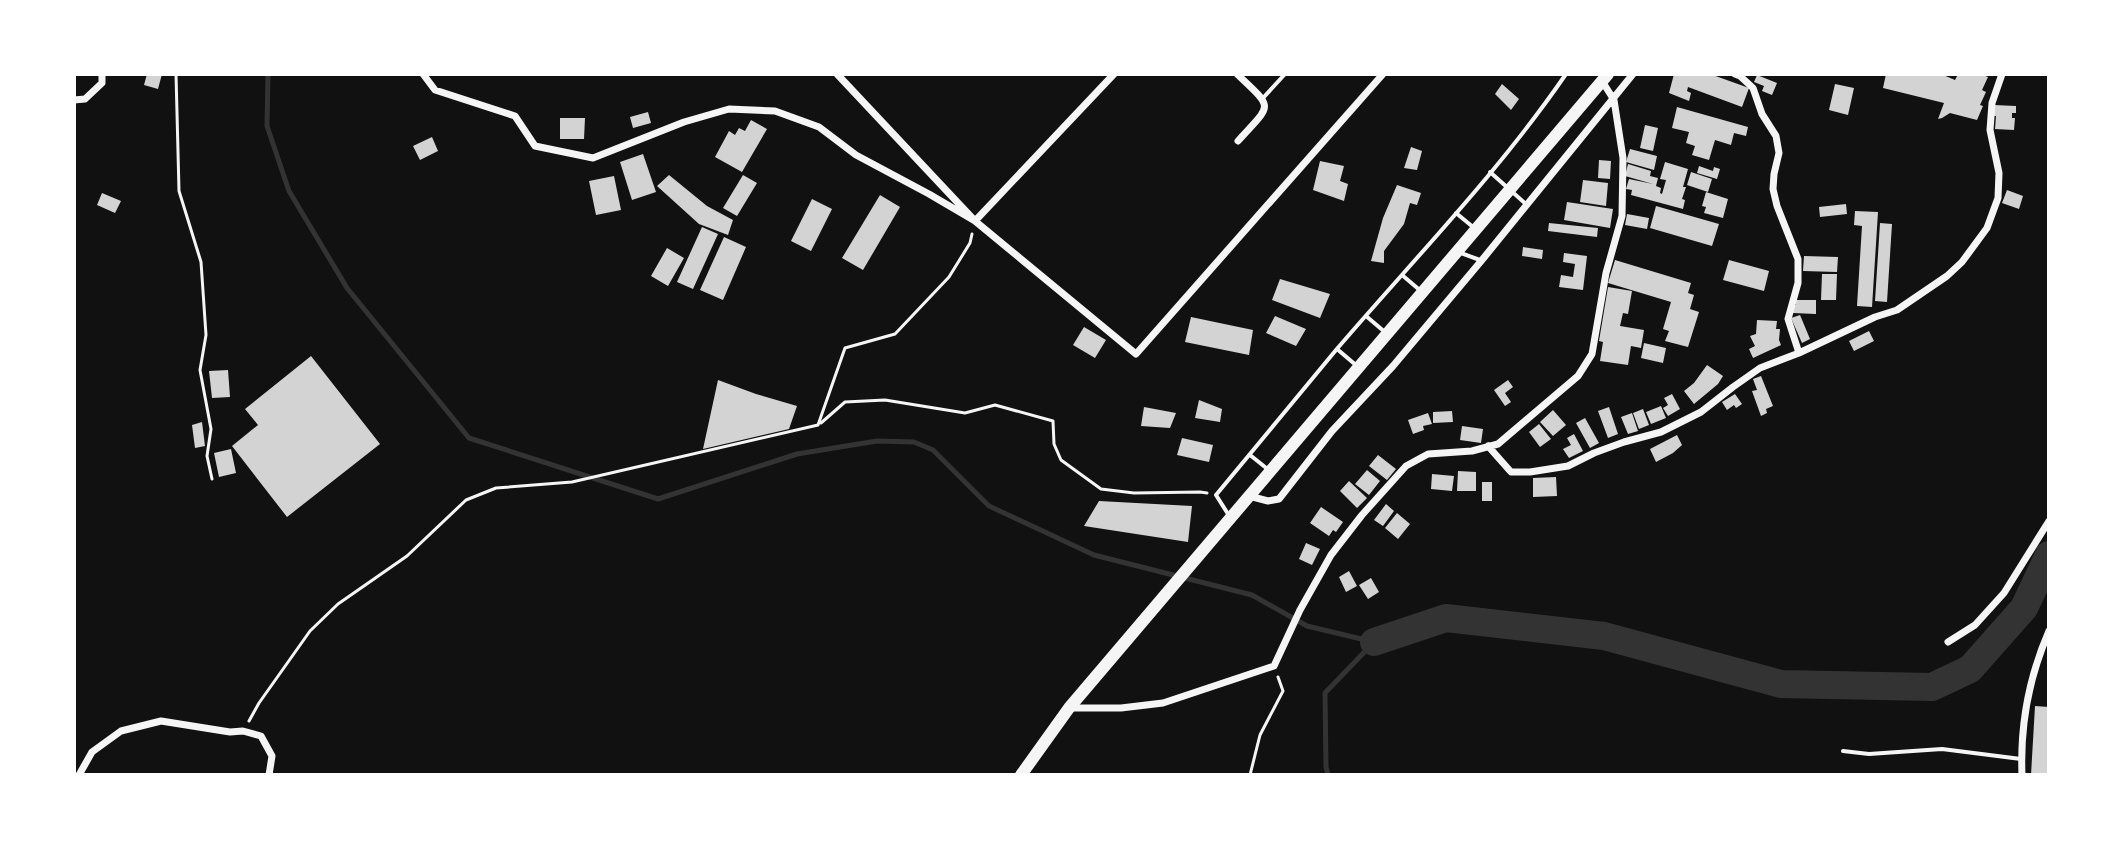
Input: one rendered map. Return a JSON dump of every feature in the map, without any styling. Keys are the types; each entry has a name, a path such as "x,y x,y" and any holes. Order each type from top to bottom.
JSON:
{"highway":[{"path":"1021,775 1069,708 1149,612 1605,78"}],"street":[{"path":"74,100 85,99 102,83 102,74"},
{"path":"423,74 435,90 515,116 535,146 593,158 684,122 729,109 775,111 819,127 856,155 975,221"},
{"path":"837,74 975,221 1136,354 1383,74"},
{"path":"975,221 1114,74"},
{"path":"1237,74 1263,98 1266,105 1265,111 1238,141"},
{"path":"1249,496 1268,501 1279,499 1332,431 1393,366 1528,205 1633,74"},
{"path":"1735,74 1753,88 1762,114 1776,136 1779,153 1773,189 1798,259 1798,283 1788,319 1799,353"},
{"path":"1488,446 1511,472 1530,472 1568,466 1624,442 1661,432 1701,412 1760,368 1897,310 1947,276 1962,262 1987,228 1998,198 1999,173 1990,130 1992,103 2002,74"},
{"path":"1069,708 1121,708 1163,703 1274,666 1300,610 1331,555 1406,466 1428,454 1472,451 1498,444 1578,376 1592,354 1606,273 1622,216 1623,158 1614,100 1605,78"},
{"path":"1948,642 1975,625 2004,593 2049,521"},
{"path":"2022,775 2021,759 2030,686 2049,631"},
{"path":"79,775 92,752 121,731 161,721 261,736 272,756 269,775"}],"lane":[{"path":"1263,98 1285,74"},
{"path":"1230,517 1216,495 1337,349 1456,213 1538,114 1566,74"},
{"path":"1490,172 1528,205"},
{"path":"1456,213 1477,230"},
{"path":"1458,252 1482,260"},
{"path":"1402,275 1423,293"},
{"path":"1366,316 1387,335"},
{"path":"1337,349 1359,368"},
{"path":"1250,455 1270,471"},
{"path":"1843,751 1869,754 1942,749 2021,759"}],"path":[{"path":"176,74 179,191 201,262 206,335 200,370 211,429 207,456 212,479"},
{"path":"818,425 845,348 895,334 949,277 970,243 975,221"},
{"path":"243,731 310,631 338,604 407,556 466,500 496,488 572,482 818,425 845,402 885,400 965,413 995,405 1053,421 1054,444 1061,460 1101,489 1216,495"},
{"path":"1250,775 1260,735 1283,691 1274,666"}],"building":[{"path":"147,74 162,74 158,89 144,85"},
{"path":"1674,74 1710,74 1749,88 1742,107 1688,87 1687,91 1691,93 1689,101 1669,93"},
{"path":"1886,74 1941,74 1955,80 1958,74 1980,74 1988,77 1982,90 1986,92 1980,105 1983,106 1977,120 1950,113 1938,119 1944,103 1883,88"},
{"path":"1757,75 1777,83 1772,95 1762,91 1764,86 1754,82"},
{"path":"1502,84 1519,99 1511,110 1495,94"},
{"path":"1835,84 1854,88 1848,115 1829,110"},
{"path":"1994,105 2016,106 2016,113 2012,113 2014,130 1995,129"},
{"path":"1677,107 1748,127 1746,136 1734,133 1731,145 1715,140 1709,160 1692,155 1695,146 1686,143 1689,132 1672,128"},
{"path":"648,112 651,123 633,128 630,117"},
{"path":"560,118 585,118 584,139 560,139"},
{"path":"751,120 767,129 742,172 715,157 729,131 735,135 739,128 745,131"},
{"path":"1645,125 1658,128 1653,151 1640,148"},
{"path":"432,137 438,151 420,160 413,146"},
{"path":"1411,147 1422,151 1417,170 1404,168"},
{"path":"1630,149 1657,156 1654,170 1626,162"},
{"path":"643,154 656,192 632,200 620,162"},
{"path":"1599,160 1611,161 1610,179 1598,178"},
{"path":"1320,161 1344,166 1340,181 1348,184 1344,201 1313,190"},
{"path":"1665,162 1688,169 1683,187 1686,187 1683,209 1631,195 1632,190 1626,189 1629,179 1653,184 1625,176 1628,164 1651,171 1650,176 1658,178 1656,186 1661,188 1662,194 1666,180 1660,179"},
{"path":"1699,166 1713,171 1714,167 1720,169 1717,179 1697,173"},
{"path":"1691,172 1712,179 1708,192 1687,185"},
{"path":"669,175 707,206 733,220 728,235 699,224 657,186"},
{"path":"743,175 757,183 737,216 723,208"},
{"path":"614,176 621,210 596,215 589,181"},
{"path":"1583,180 1608,183 1606,206 1580,202"},
{"path":"1397,185 1421,193 1417,205 1410,203 1404,224 1384,251 1384,263 1371,261 1383,218"},
{"path":"2007,190 2023,196 2019,209 2002,203"},
{"path":"1706,192 1728,199 1723,218 1704,213 1706,207 1702,206"},
{"path":"102,193 121,201 115,213 97,205"},
{"path":"880,195 900,207 863,270 842,258"},
{"path":"812,199 832,209 811,251 791,241"},
{"path":"1567,202 1613,209 1610,228 1564,220"},
{"path":"1846,204 1847,214 1820,217 1819,207"},
{"path":"1656,206 1719,224 1712,246 1650,228"},
{"path":"1855,211 1878,212 1872,307 1857,306 1862,226 1854,225"},
{"path":"1627,214 1649,218 1647,229 1625,225"},
{"path":"1549,223 1598,228 1597,237 1548,231"},
{"path":"1880,223 1892,224 1887,302 1875,301"},
{"path":"702,227 718,234 693,289 677,282"},
{"path":"724,237 746,247 723,300 700,290"},
{"path":"1523,247 1543,250 1542,259 1522,256"},
{"path":"667,248 684,258 668,286 651,276"},
{"path":"1564,253 1587,256 1583,290 1559,287 1561,275 1573,277 1575,264 1563,262"},
{"path":"1804,256 1838,257 1837,272 1803,271"},
{"path":"1615,260 1691,283 1688,293 1694,295 1690,309 1699,312 1688,347 1665,341 1669,331 1663,329 1671,302 1608,283"},
{"path":"1729,260 1769,271 1764,291 1723,280"},
{"path":"1822,274 1837,274 1836,300 1821,300"},
{"path":"1280,279 1330,294 1320,318 1272,300"},
{"path":"1608,287 1632,291 1628,314 1623,313 1620,326 1644,330 1641,348 1631,346 1628,365 1600,361 1603,342 1599,341"},
{"path":"1796,300 1816,300 1816,314 1793,313"},
{"path":"1800,315 1810,339 1802,343 1791,318"},
{"path":"1275,316 1306,329 1296,346 1266,333"},
{"path":"1191,317 1253,330 1249,355 1185,342"},
{"path":"1757,320 1777,321 1781,345 1753,358 1749,349 1755,346 1750,336 1756,334"},
{"path":"1084,327 1106,340 1095,358 1073,345"},
{"path":"1869,331 1874,341 1854,351 1849,341"},
{"path":"1644,343 1666,348 1663,363 1641,358"},
{"path":"311,356 380,444 287,517 232,446 258,425 245,409"},
{"path":"1707,365 1723,376 1694,404 1684,391"},
{"path":"228,370 230,397 212,398 209,371"},
{"path":"1761,376 1773,406 1761,416 1752,391 1757,390 1753,379"},
{"path":"718,380 797,406 789,429 703,449"},
{"path":"1508,380 1513,387 1505,393 1511,402 1505,406 1494,390"},
{"path":"1672,394 1680,409 1668,416 1663,408 1668,405 1664,398"},
{"path":"1735,394 1742,404 1727,410 1722,402"},
{"path":"1199,400 1222,409 1220,422 1195,418"},
{"path":"1661,406 1666,418 1651,424 1646,412"},
{"path":"1144,407 1176,413 1170,428 1141,426"},
{"path":"1609,407 1618,434 1608,438 1598,411"},
{"path":"1643,409 1649,425 1639,429 1633,413"},
{"path":"1553,410 1566,425 1553,436 1540,422"},
{"path":"1452,411 1453,422 1433,423 1433,412"},
{"path":"1428,413 1432,424 1423,426 1424,430 1413,434 1408,420"},
{"path":"1632,413 1638,431 1628,434 1621,417"},
{"path":"1585,418 1599,443 1590,448 1576,423"},
{"path":"202,422 205,446 195,448 192,425"},
{"path":"1539,424 1551,439 1540,447 1529,432"},
{"path":"1462,426 1483,429 1481,443 1460,440"},
{"path":"1574,434 1583,451 1569,458 1563,449 1571,445 1567,438"},
{"path":"1677,435 1682,445 1656,462 1650,449"},
{"path":"1182,438 1213,445 1209,462 1177,455"},
{"path":"231,449 236,473 219,477 214,453"},
{"path":"1378,455 1396,469 1387,480 1369,466"},
{"path":"1367,470 1380,481 1369,495 1355,484"},
{"path":"1458,471 1476,472 1476,491 1457,491"},
{"path":"1432,474 1454,476 1452,491 1431,489"},
{"path":"1556,477 1557,496 1533,497 1533,478"},
{"path":"1349,481 1367,498 1357,508 1340,491"},
{"path":"1482,482 1492,482 1492,501 1482,501"},
{"path":"1099,501 1192,506 1188,542 1084,526"},
{"path":"1386,504 1394,511 1383,526 1374,520"},
{"path":"1321,507 1343,522 1329,536 1310,523"},
{"path":"1397,513 1410,524 1398,539 1385,528"},
{"path":"1306,543 1320,549 1312,565 1299,559"},
{"path":"1349,571 1357,586 1346,592 1339,577"},
{"path":"1371,578 1379,592 1368,599 1359,585"},
{"path":"2035,706 2049,707 2049,775 2031,775"}],"waterway":[{"path":"268,74 267,126 289,191 347,288 469,438 658,499 797,454 877,441 914,442 933,450 989,506 1094,555 1252,595 1307,626 1374,642"},
{"path":"1374,642 1446,618 1604,636 1781,684 1932,687 1970,669 2024,608 2049,555"},
{"path":"1328,775 1325,693 1374,642"}]}
